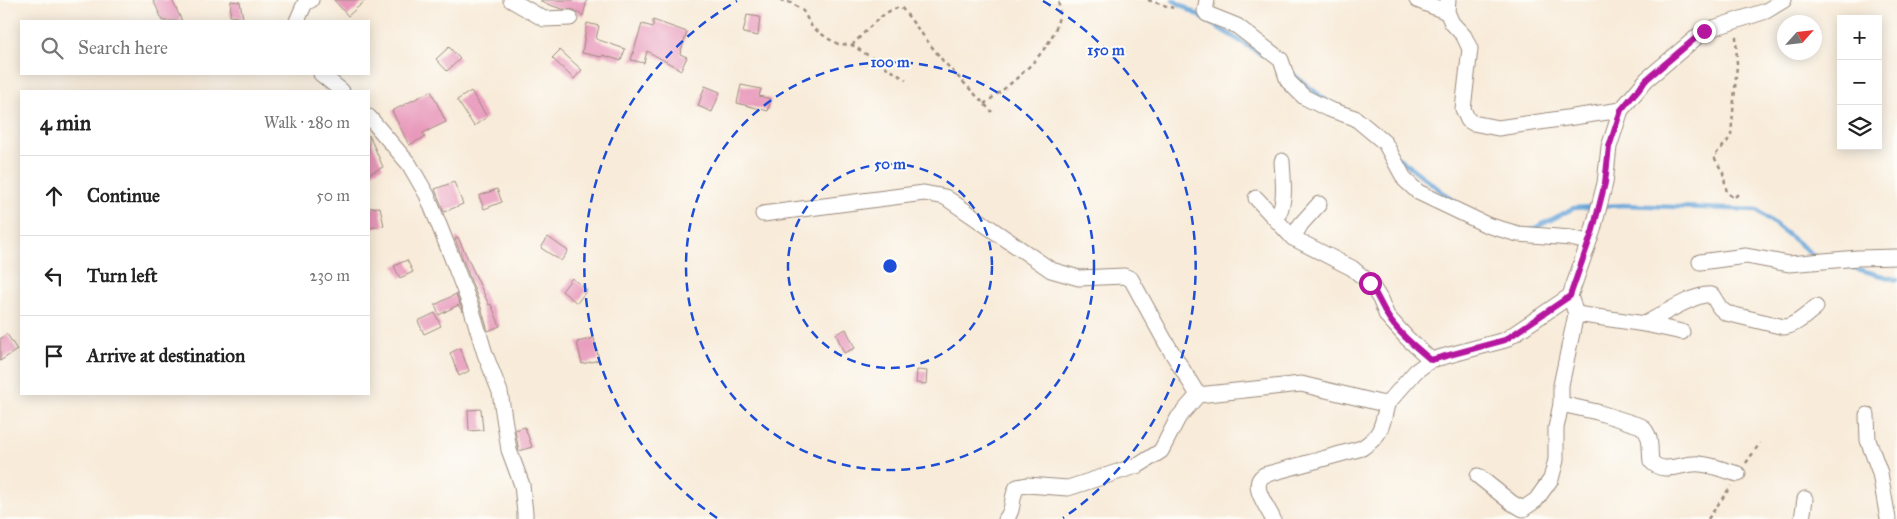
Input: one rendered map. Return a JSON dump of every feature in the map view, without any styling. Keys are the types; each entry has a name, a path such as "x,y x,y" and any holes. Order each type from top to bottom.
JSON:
{"street":[{"path":"297,20 305,3 311,0"},
{"path":"511,0 544,19 570,18"},
{"path":"1207,0 1204,7 1207,14 1237,26 1281,60 1288,81 1304,97 1328,109 1355,118 1385,143 1405,180 1418,192 1487,225 1518,234 1571,238 1590,236"},
{"path":"1417,0 1447,6 1452,23 1464,36 1470,49 1464,109 1468,120 1473,123 1498,128 1621,110"},
{"path":"1478,476 1512,503 1523,509 1536,500 1551,479 1556,460 1556,428 1561,404 1561,385 1576,314 1570,296 1605,183 1609,147 1621,110 1647,79 1704,31 1766,11 1784,0"},
{"path":"322,75 341,90"},
{"path":"370,118 409,164 427,195 471,307 485,354 500,392 509,450 522,485 526,512 525,519"},
{"path":"1276,219 1284,201 1282,162"},
{"path":"763,214 924,193 945,197 1051,270 1079,278 1124,276 1131,279 1198,396"},
{"path":"1256,198 1293,238 1352,268 1370,283 1380,299 1387,316 1431,360"},
{"path":"1293,238 1301,224 1319,204"},
{"path":"1700,262 1746,256 1789,264 1858,258 1897,257"},
{"path":"1645,324 1690,300 1707,294 1712,295 1720,308 1726,313 1784,327 1795,323 1816,307"},
{"path":"1273,519 1258,489 1260,478 1264,475 1362,448 1374,440 1381,431 1387,404 1416,371 1431,360 1505,340 1570,296"},
{"path":"1576,314 1645,324 1682,332"},
{"path":"1006,519 1011,513 1012,495 1017,487 1021,485 1068,488 1139,465 1149,459 1161,451 1178,418 1198,396 1301,384 1387,404"},
{"path":"1561,404 1597,412 1641,426 1646,430 1650,438 1651,461 1656,466 1664,469 1699,463 1738,474"},
{"path":"1867,415 1868,440 1880,473 1888,519"},
{"path":"1802,519 1805,499"}],"path":[{"path":"780,0 791,3 803,10 812,27 826,38 838,44 852,45 906,80"},
{"path":"984,104 1006,88 1030,66 1048,42 1059,21 1058,0"},
{"path":"1148,0 1173,8"},
{"path":"852,45 885,14 893,8 901,6 943,61 992,112"},
{"path":"1735,20 1737,65 1730,135 1728,142 1722,145 1714,158 1723,173 1727,193 1734,198 1740,192"}],"building":[{"path":"153,0 172,0 182,20 163,20"},
{"path":"334,0 366,0 348,16"},
{"path":"541,0 587,0 583,16 574,10 562,9 541,2"},
{"path":"231,1 240,2 243,18 230,16"},
{"path":"747,15 760,17 758,36 743,33"},
{"path":"653,20 687,32 680,54 687,57 681,70 647,51 644,63 631,60 642,24 653,27"},
{"path":"587,23 599,26 596,39 625,49 621,61 603,55 602,57 582,53"},
{"path":"449,47 460,59 447,71 436,59"},
{"path":"560,50 582,70 574,79 552,58"},
{"path":"741,85 761,89 759,96 771,99 768,111 737,103"},
{"path":"705,86 720,92 712,112 698,106"},
{"path":"431,91 446,122 423,133 425,137 409,145 392,111"},
{"path":"471,91 487,117 474,126 457,100"},
{"path":"370,137 383,167 370,174"},
{"path":"454,182 463,204 444,212 435,189"},
{"path":"497,189 502,202 484,209 479,196"},
{"path":"380,207 384,226 370,228 370,208"},
{"path":"458,237 500,326 488,331 480,304 455,239"},
{"path":"548,237 568,251 561,261 541,248"},
{"path":"407,260 413,272 400,278 394,266"},
{"path":"572,278 587,290 577,303 562,291"},
{"path":"456,294 463,312 458,305 439,315 435,305"},
{"path":"435,313 441,326 424,334 418,321"},
{"path":"846,329 855,348 844,353 836,334"},
{"path":"7,334 17,350 0,361 0,339"},
{"path":"594,338 599,360 582,364 577,342"},
{"path":"460,348 469,371 459,376 450,353"},
{"path":"917,370 927,371 926,384 916,383"},
{"path":"481,409 483,430 469,431 468,410"},
{"path":"525,427 532,447 519,451 515,430"}],"waterway":[{"path":"1173,0 1263,55"},
{"path":"1289,71 1328,102"},
{"path":"1399,158 1458,204"},
{"path":"1531,230 1574,208 1623,205 1757,210 1817,258"},
{"path":"1843,265 1897,280"}],"route":[{"path":"1370,283 1380,299 1387,316 1431,360 1505,340 1570,296 1593,230 1605,183 1609,147 1621,110 1647,79 1704,31"}]}
